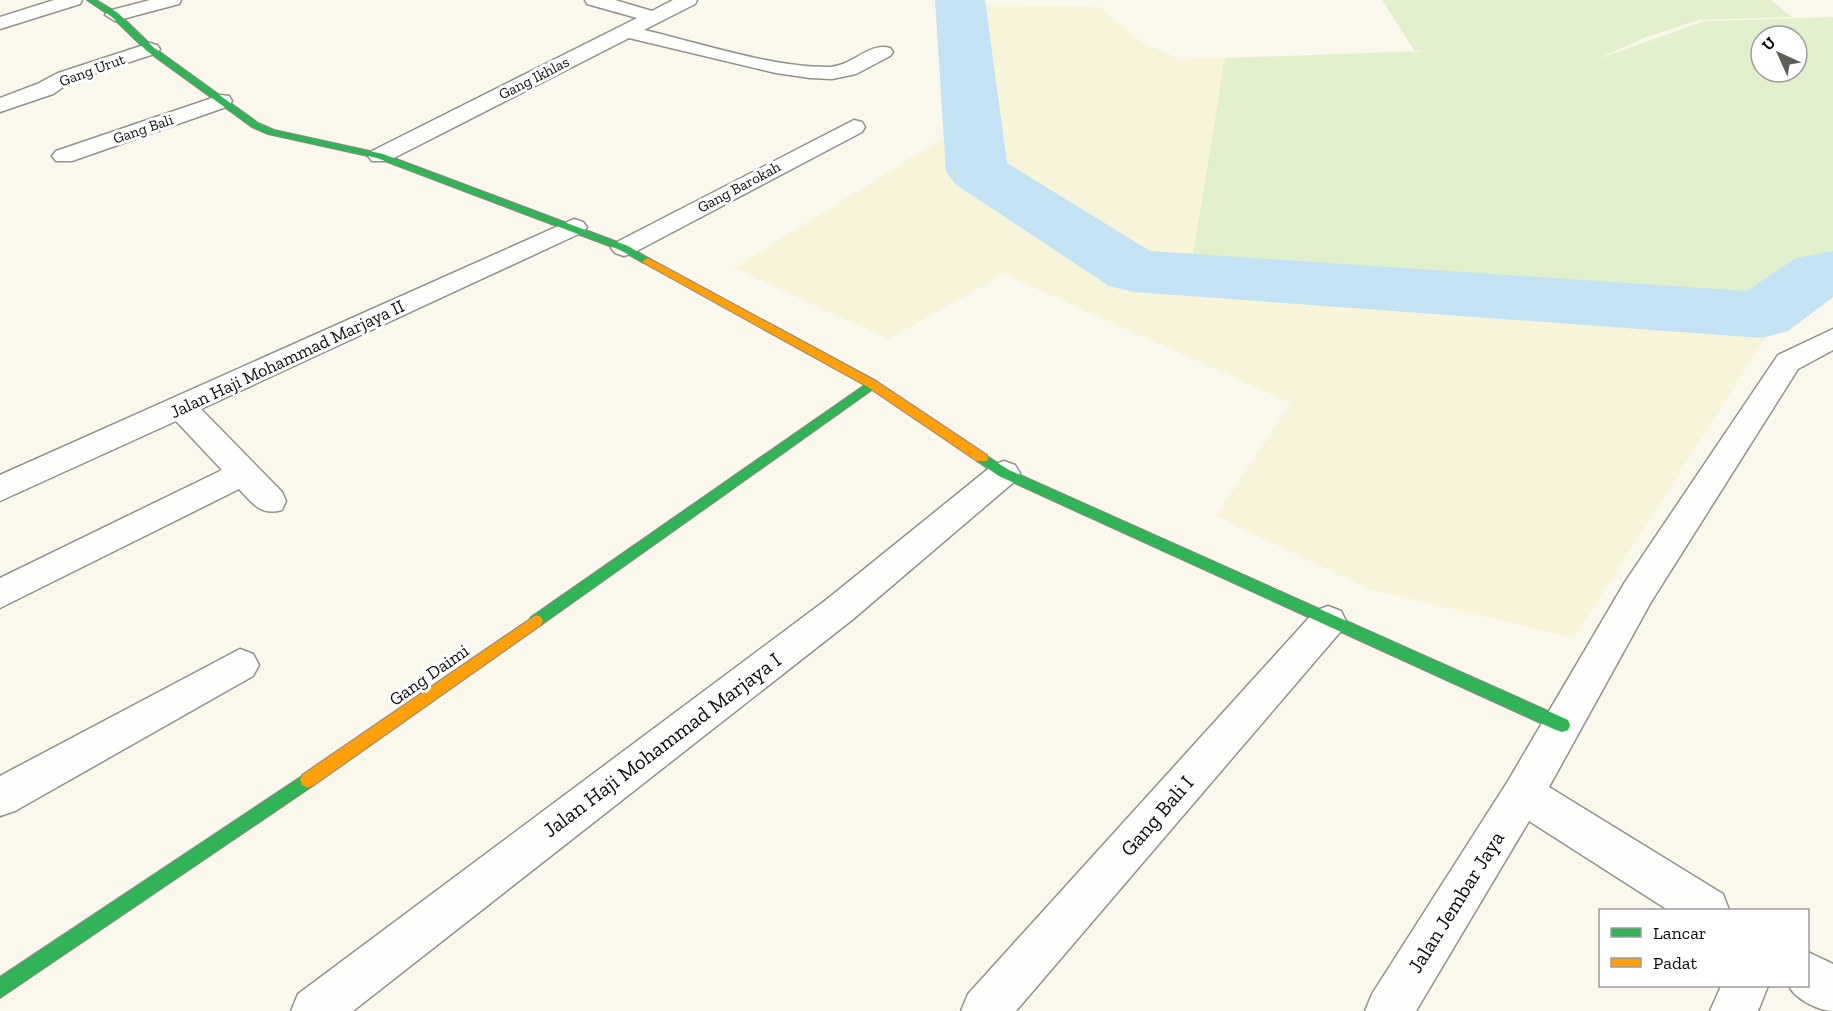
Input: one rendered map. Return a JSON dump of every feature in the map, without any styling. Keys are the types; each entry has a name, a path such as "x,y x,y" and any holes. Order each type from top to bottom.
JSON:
{"street":[{"path":"0,23 73,0"},
{"path":"91,0 115,15 150,49 221,101 271,132 380,156 574,227 624,248 872,384 1004,473 1562,725"},
{"path":"115,15 172,0"},
{"path":"594,0 652,17"},
{"name":"Gang Ikhlas","path":"380,156 688,0"},
{"path":"626,31 776,68 810,72 832,73 849,70 883,52"},
{"name":"Gang Urut","path":"0,105 45,89 65,76 150,49"},
{"name":"Gang Bali","path":"64,156 221,101"},
{"name":"Gang Barokah","path":"624,248 854,127"},
{"name":"Jalan Haji Mohammad Marjaya II","path":"0,489 182,408 574,227"},
{"name":"Jalan Jembar Jaya","path":"1389,1011 1523,794 1638,592 1788,363 1833,338"},
{"name":"Gang Daimi","path":"0,988 376,734 872,384"},
{"path":"182,408 270,501"},
{"path":"0,594 243,473"},
{"name":"Jalan Haji Mohammad Marjaya I","path":"315,1011 839,610 1004,473"},
{"name":"Gang Bali I","path":"985,1011 1328,621"},
{"path":"0,797 240,665"},
{"path":"1523,794 1705,909"},
{"path":"1809,976 1833,991"},
{"path":"1734,1011 1745,987"}],"shaded area":[{"path":"949,4 1101,7 1140,42 1180,59 1225,58 1192,261 1773,326 1574,638 1369,589 1216,516 1291,403 1004,274 888,339 734,268 985,112 951,27"}],"green space":[{"path":"1382,0 1771,0 1792,17 1699,20 1646,37 1598,59 1704,21 1833,17 1833,294 1773,326 1192,261 1225,58 1425,51 1414,50"}],"waterway":[{"path":"960,0 977,171 1134,271 1762,315 1821,273 1833,272"}],"traffic: fast":[{"path":"91,0 115,15 150,49 255,125 271,132 380,156 624,248 648,261"},
{"path":"536,621 872,384"},
{"path":"982,458 1004,473 1562,725"},
{"path":"0,988 308,780"}],"traffic: slow":[{"path":"648,261 872,384 982,458"},
{"path":"308,780 536,621"}]}
